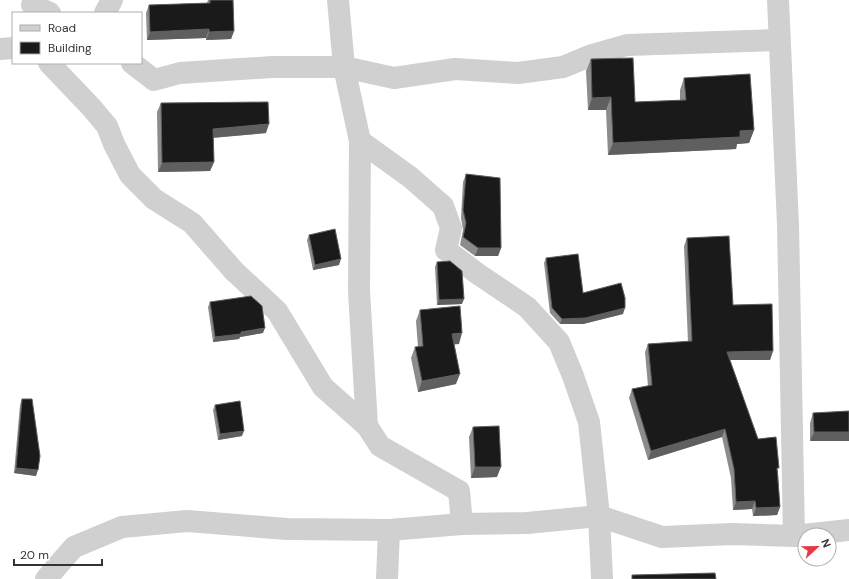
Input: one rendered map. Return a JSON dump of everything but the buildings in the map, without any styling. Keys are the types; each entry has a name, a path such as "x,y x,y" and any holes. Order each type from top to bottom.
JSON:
{"street":[{"path":"106,12 112,0"},
{"path":"338,0 344,67 360,141 359,291 367,426"},
{"path":"778,0 788,225 794,536"},
{"path":"133,64 154,80 180,73 272,67 344,67 394,78 454,69 518,73 563,67 592,55 627,45 779,40"},
{"path":"0,49 12,48"},
{"path":"50,64 92,107 107,126 114,144 130,175 154,199 192,223 234,271 277,311 323,387 367,426 380,446 459,491 462,524"},
{"path":"360,141 410,177 443,206 451,228 446,250 478,274 527,307 559,342 589,422 599,516 602,579"},
{"path":"46,579 74,547 122,528 188,520 287,529 389,530 599,516 662,537 733,534 794,536 849,530"},
{"path":"387,579 389,530"}]}
